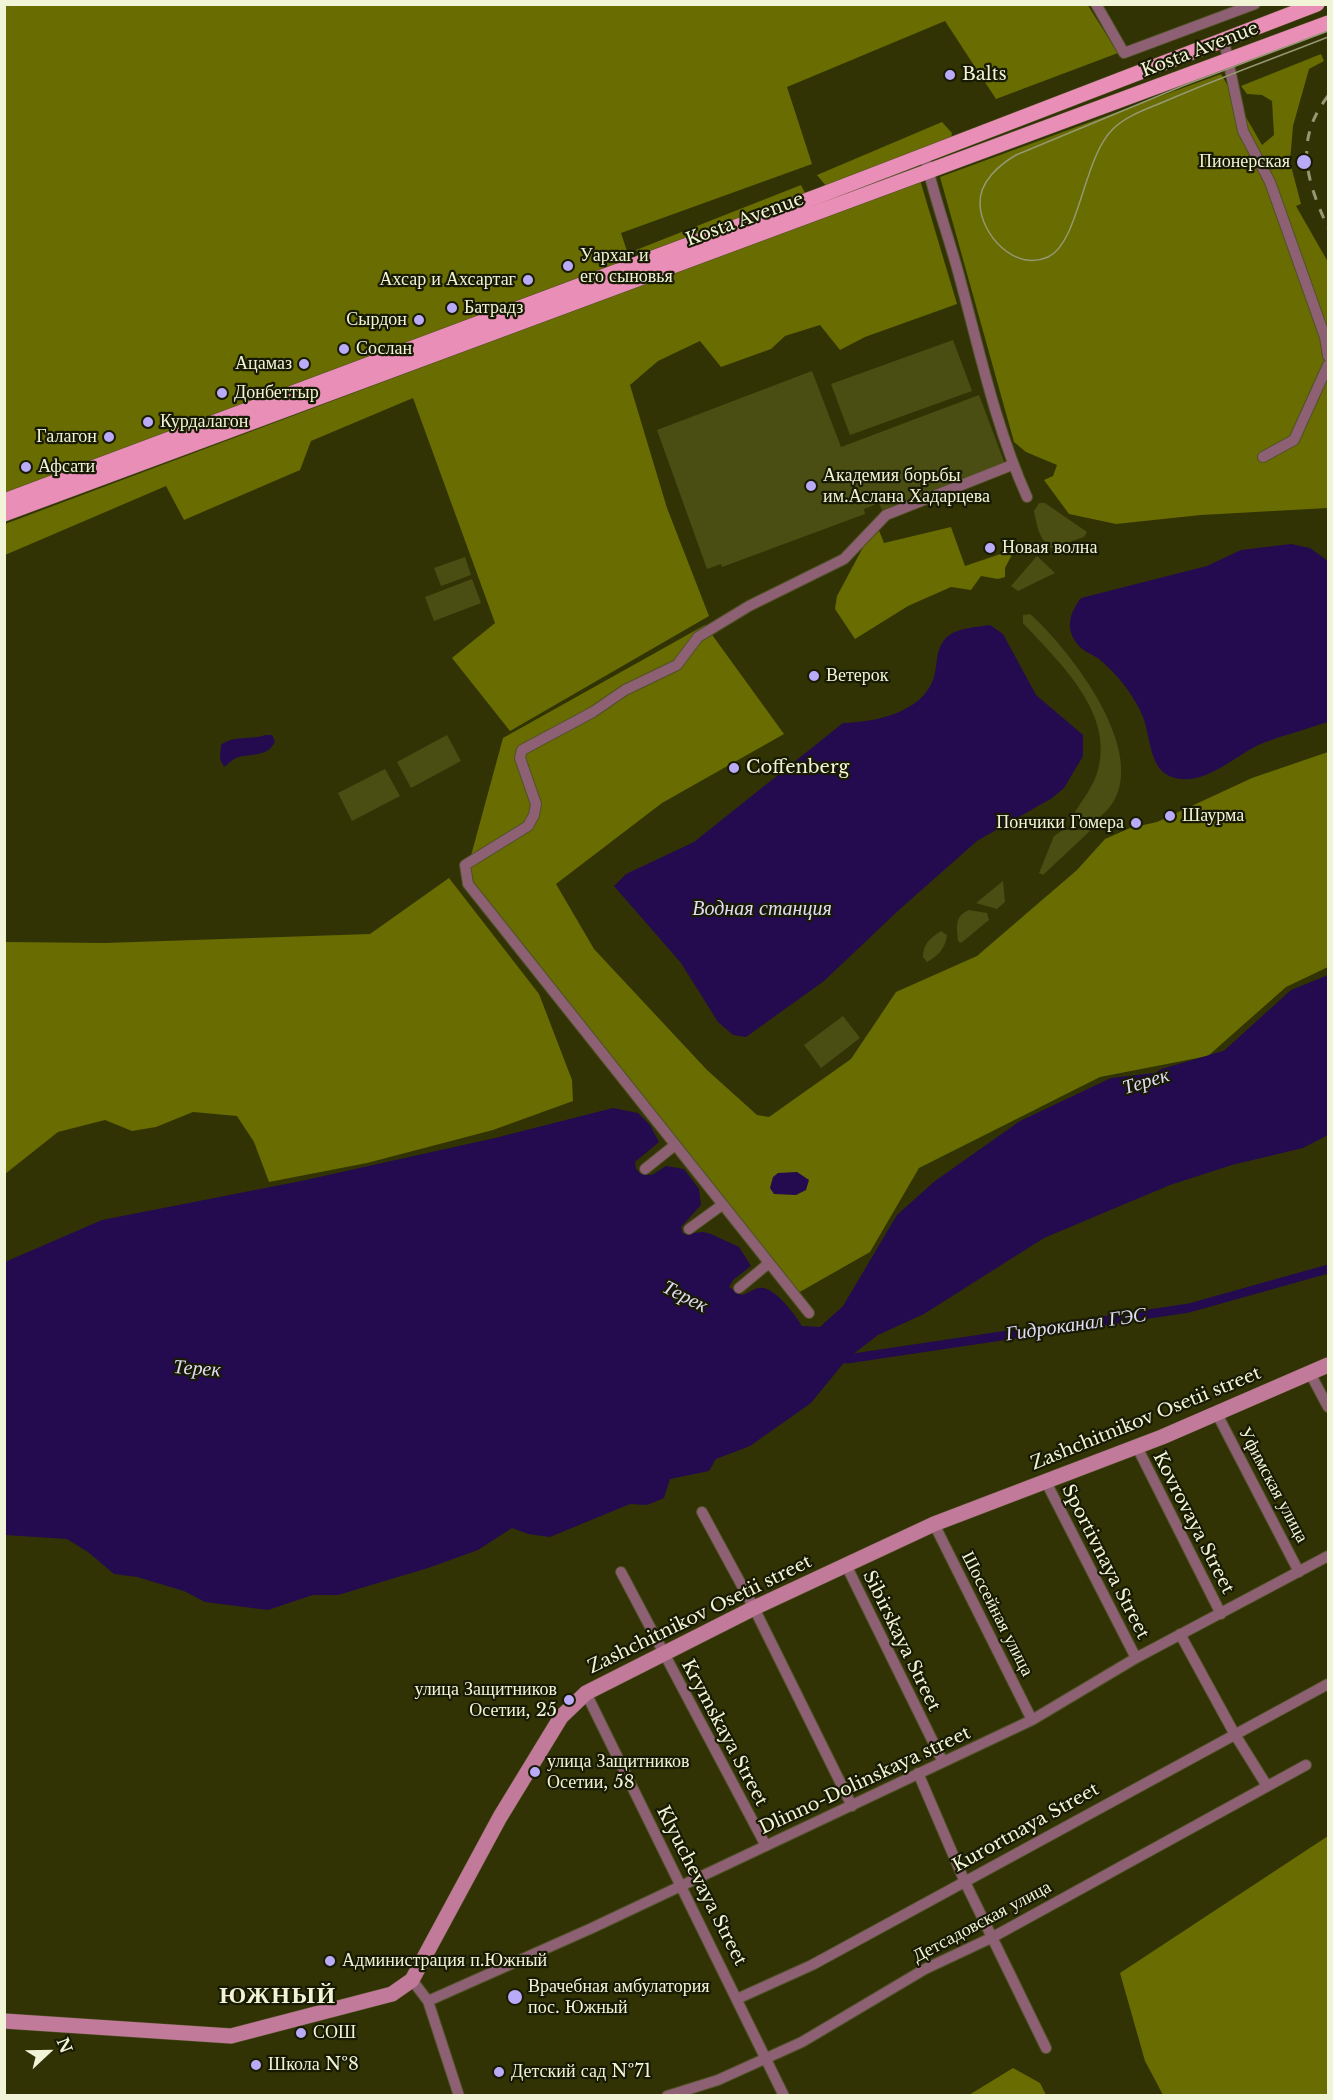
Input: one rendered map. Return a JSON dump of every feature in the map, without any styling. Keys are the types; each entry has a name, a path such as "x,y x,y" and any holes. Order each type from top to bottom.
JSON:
{"main road":[{"name":"Kosta Avenue","path":"4,501 924,156 1317,4"},
{"name":"Kosta Avenue","path":"4,514 1329,23"}],"street":[{"path":"1096,4 1124,53 1255,4"},
{"path":"1224,41 1244,131 1270,182 1329,356"},
{"path":"924,156 1012,465 1027,497"},
{"path":"1263,457 1294,440 1329,365"},
{"path":"809,1313 468,884 465,865 528,826 534,815 536,804 520,759 522,750 593,712 625,690 677,665 698,638 749,606 844,559 886,515 1012,465"},
{"path":"645,1169 675,1145"},
{"path":"689,1229 722,1205"},
{"path":"739,1288 769,1263"},
{"name":"Zashchitnikov Osetii street","path":"4,2020 231,2036 392,1995 412,1980 500,1817 561,1717 586,1693 754,1608 934,1524 1137,1447 1311,1375 1329,1365"},
{"path":"1311,1375 1329,1407"},
{"name":"Уфимская улица","path":"1217,1414 1299,1572"},
{"name":"Kovrovaya Street","path":"1137,1447 1221,1614"},
{"name":"Sportivnaya Street","path":"1045,1480 1136,1658"},
{"path":"702,1512 754,1608 852,1806"},
{"name":"Шоссейная улица","path":"934,1524 1032,1720"},
{"name":"Dlinno-Dolinskaya street","path":"428,2001 852,1806 1032,1720 1136,1658 1329,1556"},
{"name":"Sibirskaya Street","path":"846,1566 943,1762"},
{"name":"Krymskaya Street","path":"621,1572 765,1846"},
{"path":"1180,1634 1234,1733 1267,1786"},
{"name":"Kurortnaya Street","path":"739,1998 812,1965 1234,1733 1329,1684"},
{"name":"Klyuchevaya Street","path":"586,1693 739,1998 784,2096"},
{"name":"Детсадовская улица","path":"667,2096 718,2080 802,2042 925,1969 993,1937 1306,1765"},
{"path":"918,1773 964,1880 1046,2048"},
{"path":"412,1980 428,2001 459,2096"}],"shaded area":[{"path":"1087,4 1118,53 996,99 945,21 787,87 812,164 621,233 630,260 5,495 5,5"},
{"path":"1321,54 1324,61 1309,69 1293,126 1290,162 1301,204 1296,206 1328,262 1328,508 1201,515 1116,524 1069,514 1044,480 1053,476 1057,465 1026,452 1014,442 940,177 1221,74 1262,145 1274,135 1272,101 1262,95 1247,94 1241,86"},
{"path":"942,122 952,133 951,138 826,186 817,175"},
{"path":"920,180 957,304 865,337 840,350 820,325 785,336 771,349 721,367 700,341 658,361 630,385 667,508 709,616 510,731 452,658 495,623 413,398 311,441 300,470 184,520 166,486 5,555 5,524"},
{"path":"801,185 805,193 641,256 636,250"},
{"path":"953,340 972,391 850,435 831,384"},
{"name":"Академия борьбы им.Аслана Хадарцева","path":"812,371 841,447 979,395 1005,464 882,510 879,503 864,509 865,514 722,567 721,564 707,569 657,430"},
{"path":"1039,503 1045,503 1087,532 1084,537 1052,548 1048,545 1039,532 1035,517 1034,511"},
{"path":"876,523 884,543 951,527 965,566 1015,549 1005,568 1005,577 998,579 981,576 971,590 951,587 908,606 855,639 835,609 837,596"},
{"path":"1037,556 1055,573 1018,591 1011,586"},
{"path":"465,557 471,575 441,586 434,568"},
{"path":"472,579 481,603 434,621 425,597"},
{"path":"1030,614 1069,656 1089,684 1106,714 1118,745 1121,775 1114,800 1094,821 1073,815 1098,770 1101,749 1098,728 1091,708 1080,689 1067,671 1023,623 1023,615"},
{"path":"705,625 784,734 662,803 556,884 594,949 707,1070 757,1115 769,1117 851,1059 896,992 977,956 1077,870 1105,839 1130,828 1157,822 1252,778 1328,752 1328,967 1286,987 1208,1056 1100,1077 919,1168 870,1252 798,1293 466,874 503,738"},
{"path":"447,735 461,761 411,788 397,762"},
{"path":"385,769 400,796 352,821 338,793"},
{"path":"1063,830 1091,830 1043,875 1039,873 1054,836"},
{"path":"449,878 539,994 572,1080 573,1101 493,1130 367,1163 269,1182 254,1142 237,1116 193,1112 156,1127 132,1131 105,1120 58,1132 5,1174 5,942 105,943 370,934"},
{"path":"1003,881 1005,902 997,909 976,903"},
{"path":"969,910 987,913 989,920 961,943 958,941 957,923 961,915"},
{"path":"941,931 947,935 945,944 938,954 927,962 923,957 926,945"},
{"path":"843,1016 860,1038 821,1068 804,1045"},
{"path":"1328,1836 1328,2095 1163,2095 1145,2061 1120,1973"},
{"path":"1013,2068 1040,2083 1046,2095 969,2095"}],"water":[{"path":"1291,544 1310,548 1328,561 1328,722 1263,743 1221,768 1198,777 1187,779 1166,775 1160,769 1152,753 1143,717 1130,693 1106,665 1082,649 1075,641 1070,628 1074,610 1081,598 1207,566 1241,550"},
{"name":"Водная станция","path":"990,625 1003,634 1036,695 1083,735 1083,756 1064,788 1052,798 977,841 900,909 824,981 746,1037 733,1035 718,1022 681,963 614,886 626,874 694,842 843,723 883,717 909,707 928,689 934,677 940,647 946,638 960,630"},
{"path":"272,735 275,741 268,750 236,758 224,767 220,759 221,745 231,740"},
{"path":"1328,975 1328,1135 1303,1148 1232,1165 1170,1185 1044,1238 924,1314 878,1335 847,1359 811,1403 750,1446 716,1459 709,1471 670,1479 664,1498 647,1505 630,1504 550,1537 528,1534 512,1528 478,1550 428,1568 338,1595 313,1595 268,1610 205,1602 184,1591 137,1577 114,1574 88,1552 67,1539 5,1535 5,1262 102,1220 301,1181 495,1138 613,1108 638,1113 650,1125 659,1142 635,1162 636,1169 641,1174 652,1175 666,1166 684,1169 699,1189 701,1205 681,1227 683,1234 703,1232 739,1247 751,1266 733,1280 729,1287 741,1295 765,1288 784,1302 802,1326 820,1327 843,1306 897,1215 935,1181 1020,1121 1111,1078 1206,1067 1291,990"},
{"path":"797,1172 809,1180 806,1190 796,1195 774,1194 770,1188 773,1177 778,1173"}],"waterway":[{"name":"Терек","path":"1163,1077 1231,1057"},
{"name":"Гидроканал ГЭС","path":"837,1356 847,1359 1189,1308 1328,1269"}],"tram line":[{"path":"1328,31 1185,85 1016,155 997,169 983,188 980,204 986,227 1002,248 1012,255 1036,260 1048,257 1058,249 1067,235 1102,143 1124,120 1188,92 1328,37"}],"railway":[{"path":"1328,96 1310,129 1307,145 1307,161 1314,194 1328,228"}],"place":[{"name":"Balts","path":"950,75"},
{"name":"Пионерская","path":"1304,162"},
{"name":"Уархаг и его сыновья","path":"568,266"},
{"name":"Ахсар и Ахсартаг","path":"528,280"},
{"name":"Батрадз","path":"452,308"},
{"name":"Сырдон","path":"419,320"},
{"name":"Сослан","path":"344,349"},
{"name":"Ацамаз","path":"304,364"},
{"name":"Донбеттыр","path":"222,393"},
{"name":"Курдалагон","path":"148,422"},
{"name":"Галагон","path":"109,437"},
{"name":"Афсати","path":"26,467"},
{"name":"Академия борьбы им.Аслана Хадарцева","path":"811,486"},
{"name":"Новая волна","path":"990,548"},
{"name":"Ветерок","path":"814,676"},
{"name":"Coffenberg","path":"734,768"},
{"name":"Шаурма","path":"1170,816"},
{"name":"Пончики Гомера","path":"1136,823"},
{"name":"улица Защитников Осетии, 25","path":"569,1700"},
{"name":"улица Защитников Осетии, 58","path":"535,1772"},
{"name":"Администрация п.Южный","path":"330,1961"},
{"name":"Врачебная амбулатория пос. Южный","path":"515,1997"},
{"name":"СОШ","path":"301,2033"},
{"name":"Школа №8","path":"256,2065"},
{"name":"Детский сад №71","path":"499,2072"}],"district":[{"name":"ЮЖНЫЙ","path":"278,1996"}]}
